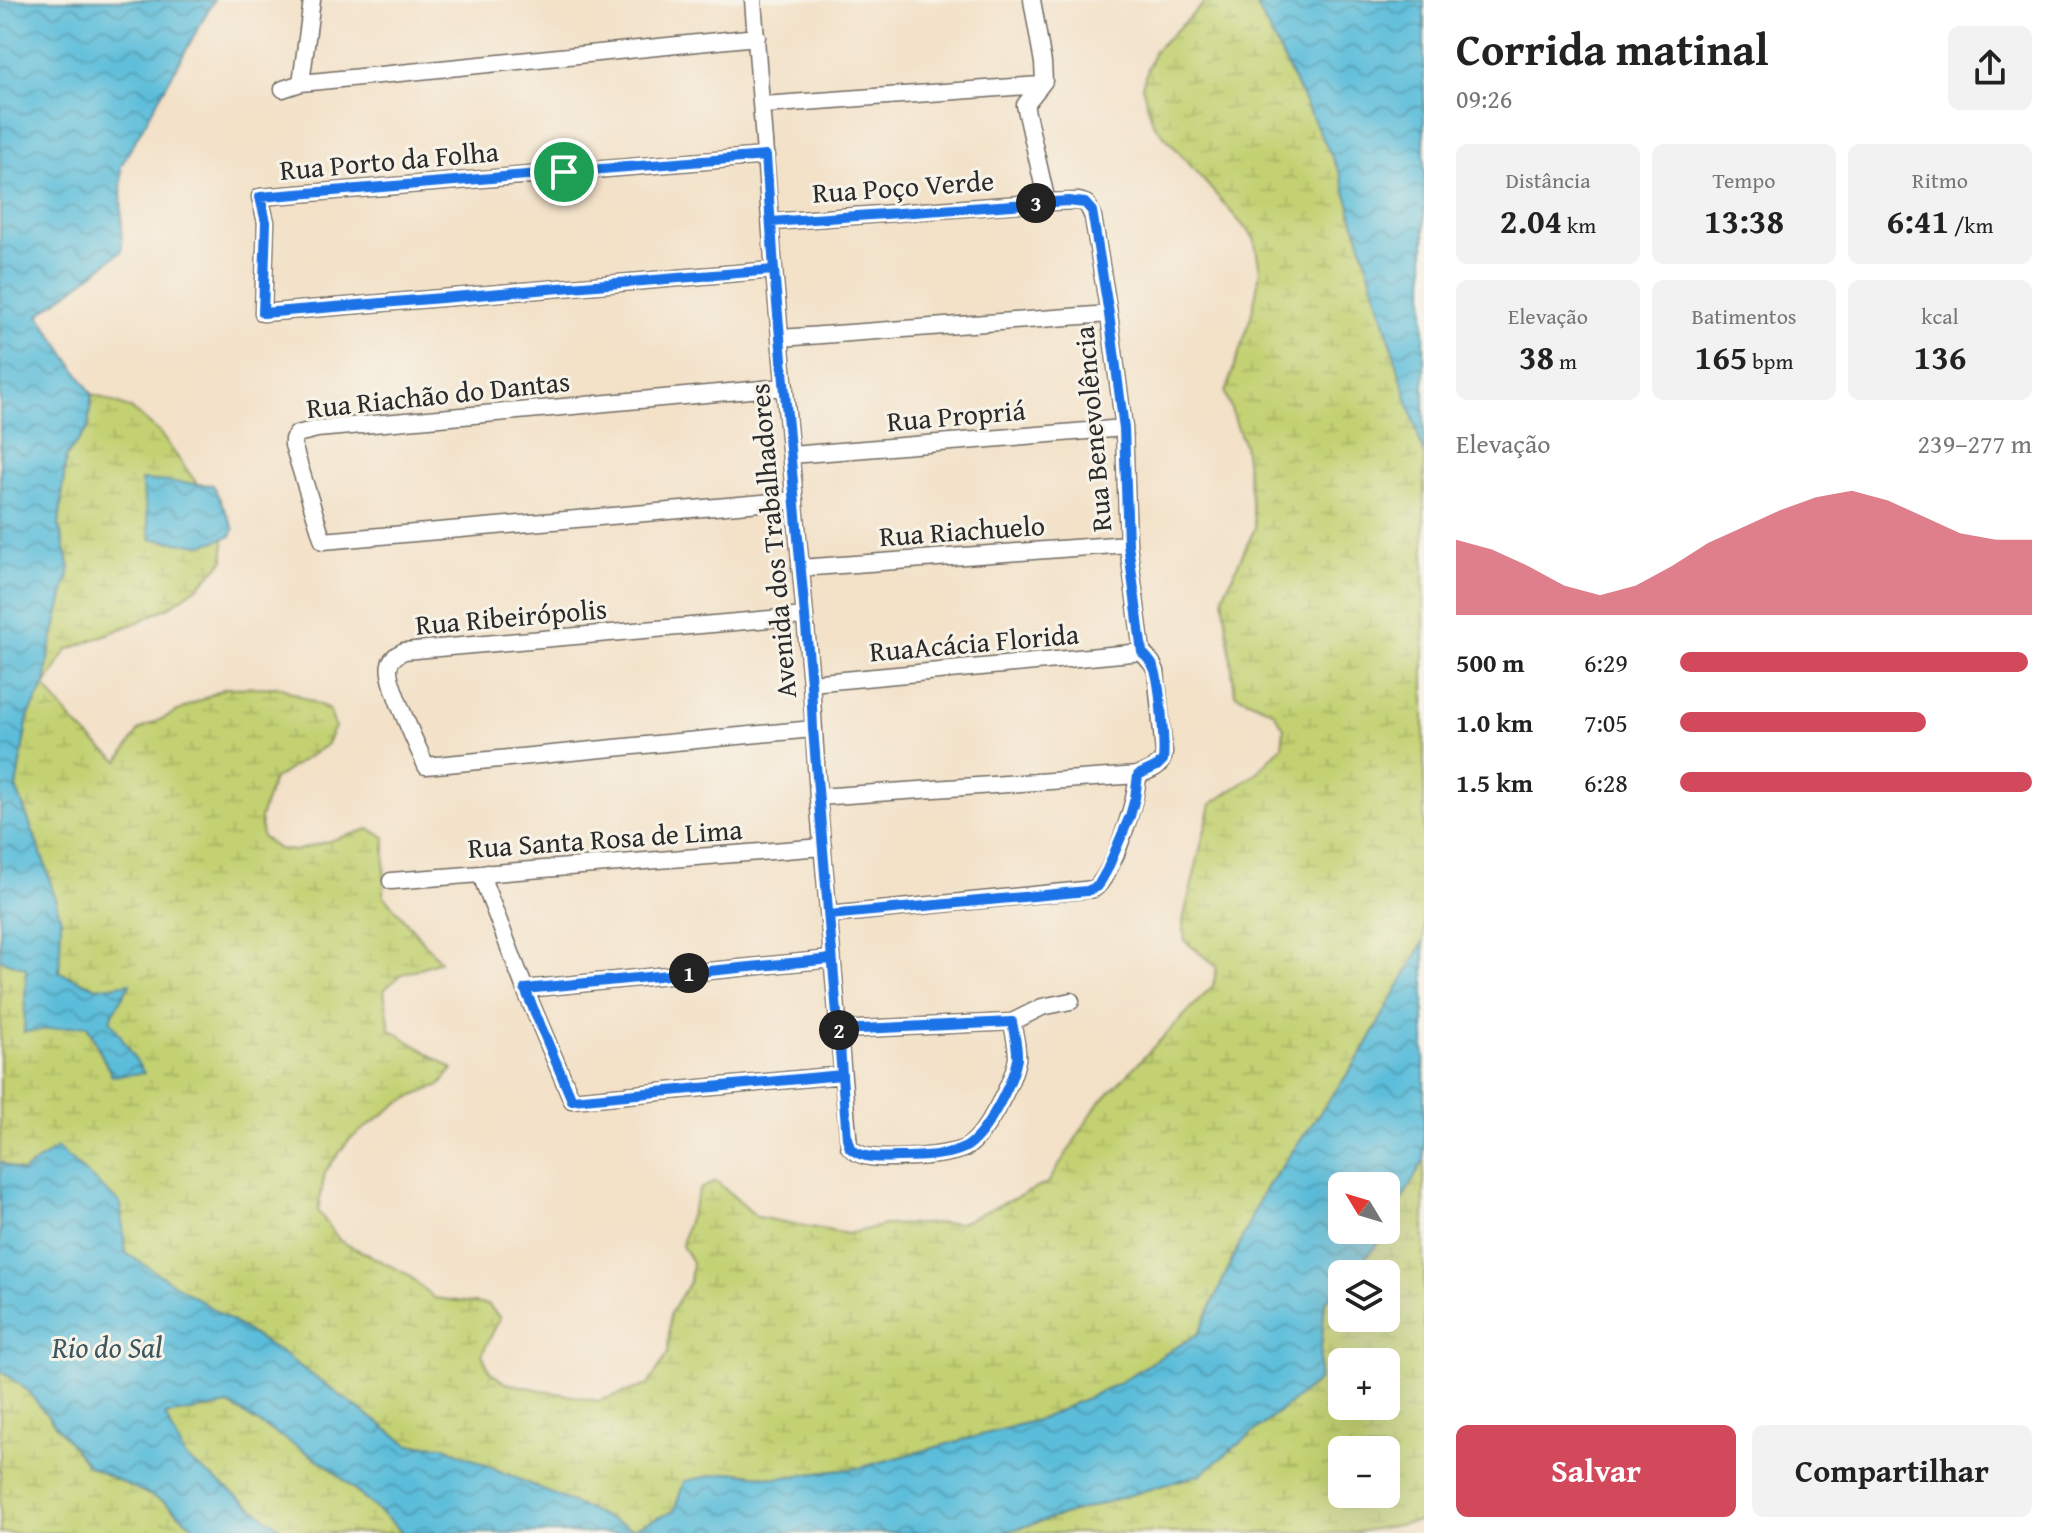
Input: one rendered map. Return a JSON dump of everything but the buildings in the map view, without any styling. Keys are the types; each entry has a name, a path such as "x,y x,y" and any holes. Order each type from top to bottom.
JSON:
{"street":[{"path":"301,83 312,0"},
{"name":"Avenida dos Trabalhadores","path":"753,0 850,1148 855,1153 875,1157 931,1155 961,1149 977,1138 1017,1060 1012,1022"},
{"path":"1032,0 1044,81 1025,105 1047,202"},
{"path":"283,89 301,83 757,37"},
{"path":"763,105 1040,85"},
{"name":"Rua Porto da Folha","path":"766,156 260,197 266,222 263,313 774,270"},
{"name":"Rua Poço Verde","path":"771,222 1047,202 1079,201 1087,204"},
{"name":"Rua Benevolência","path":"1087,204 1092,211 1095,228 1124,428 1128,544 1142,652 1156,671 1164,756 1157,766 1138,775"},
{"path":"781,338 1109,314"},
{"name":"Rua Riachão do Dantas","path":"785,387 349,426 297,434 293,445 323,541 795,500"},
{"name":"Rua Propriá","path":"791,455 1124,428"},
{"name":"Rua Riachuelo","path":"800,568 1128,544"},
{"name":"Rua Ribeirópolis","path":"804,616 404,651 392,659 389,672 426,766 813,729"},
{"name":"RuaAcácia Florida","path":"811,683 1142,652"},
{"path":"818,797 1138,775 1130,816 1096,888 829,915"},
{"name":"Rua Santa Rosa de Lima","path":"391,881 823,847"},
{"path":"487,873 484,883 572,1100 842,1075"},
{"path":"525,989 832,959"},
{"path":"839,1030 1012,1022 1042,1007 1071,1001"}],"green space":[{"path":"1208,0 1254,0 1340,173 1424,455 1424,941 1361,1055 1261,1196 1199,1333 1115,1385 1041,1419 859,1468 776,1478 731,1472 674,1511 632,1529 443,1446 409,1445 283,1354 126,1253 120,1203 0,1162 0,959 27,968 87,1025 112,1076 110,1018 129,984 97,988 59,972 61,920 46,867 16,787 28,717 45,685 49,653 70,568 59,526 66,457 88,428 92,394 132,409 159,432 217,511 224,525 224,560 200,585 171,606 67,650 45,686 78,727 119,761 139,730 225,688 280,687 329,709 335,727 326,745 273,780 260,818 262,837 278,849 295,851 369,829 385,837 384,896 440,961 400,975 384,990 390,1029 453,1069 440,1085 400,1102 349,1140 325,1172 318,1211 340,1241 407,1274 434,1298 488,1305 500,1318 482,1354 490,1372 506,1383 598,1401 648,1385 668,1353 670,1314 690,1281 692,1262 682,1246 686,1227 700,1189 716,1181 757,1217 847,1234 885,1225 960,1223 1048,1183 1097,1105 1213,986 1217,967 1185,941 1183,921 1211,804 1256,774 1282,746 1284,728 1273,711 1235,694 1223,596 1255,528 1244,445 1225,393 1256,294 1260,270 1254,238 1153,123 1142,86 1154,51"},
{"path":"1424,1160 1424,1520 1353,1533 1002,1533 1201,1474 1318,1381 1325,1302 1328,1299 1328,1332 1400,1332 1400,1260 1363,1260 1377,1244 1400,1244 1400,1204"},
{"path":"0,1370 27,1390 88,1466 164,1502 202,1533 0,1533"},
{"path":"229,1405 327,1465 403,1533 273,1533 278,1527 185,1458 164,1415"}],"water":[{"path":"0,0 214,0 121,166 122,251 39,315 92,394 88,428 66,457 59,526 70,568 49,653 45,685 28,717 16,787 46,867 61,920 59,972 97,988 130,983 110,1019 144,1073 112,1076 87,1025 24,1032 26,968 0,959"},
{"path":"1254,0 1424,0 1424,455 1340,173"},
{"path":"141,480 213,485 234,529 231,536 203,545 151,539"},
{"name":"Rio do Sal","path":"1424,941 1424,1160 1400,1204 1400,1172 1328,1172 1328,1244 1377,1244 1363,1260 1328,1260 1328,1299 1325,1302 1318,1381 1201,1474 1002,1533 403,1533 327,1465 229,1405 165,1415 186,1458 279,1527 273,1533 202,1533 164,1502 88,1466 27,1390 0,1370 0,1162 22,1172 57,1148 120,1203 126,1253 283,1354 409,1445 443,1446 632,1529 674,1511 684,1481 731,1472 776,1478 859,1468 1041,1419 1115,1385 1199,1333 1261,1196 1361,1055"}],"route":[{"path":"564,172 260,197 266,222 263,313 774,270 771,222 1068,201 1085,203 1092,211 1124,428 1128,544 1142,652 1156,671 1163,760 1138,775 1130,816 1104,878 1094,889 829,915 839,1030 847,1138 850,1148 860,1154 890,1158 931,1155 967,1147 986,1125 1012,1074 1017,1050 1012,1022 839,1030 842,1075 572,1100 525,989 832,959 811,683 774,270 766,156 564,172"}]}
